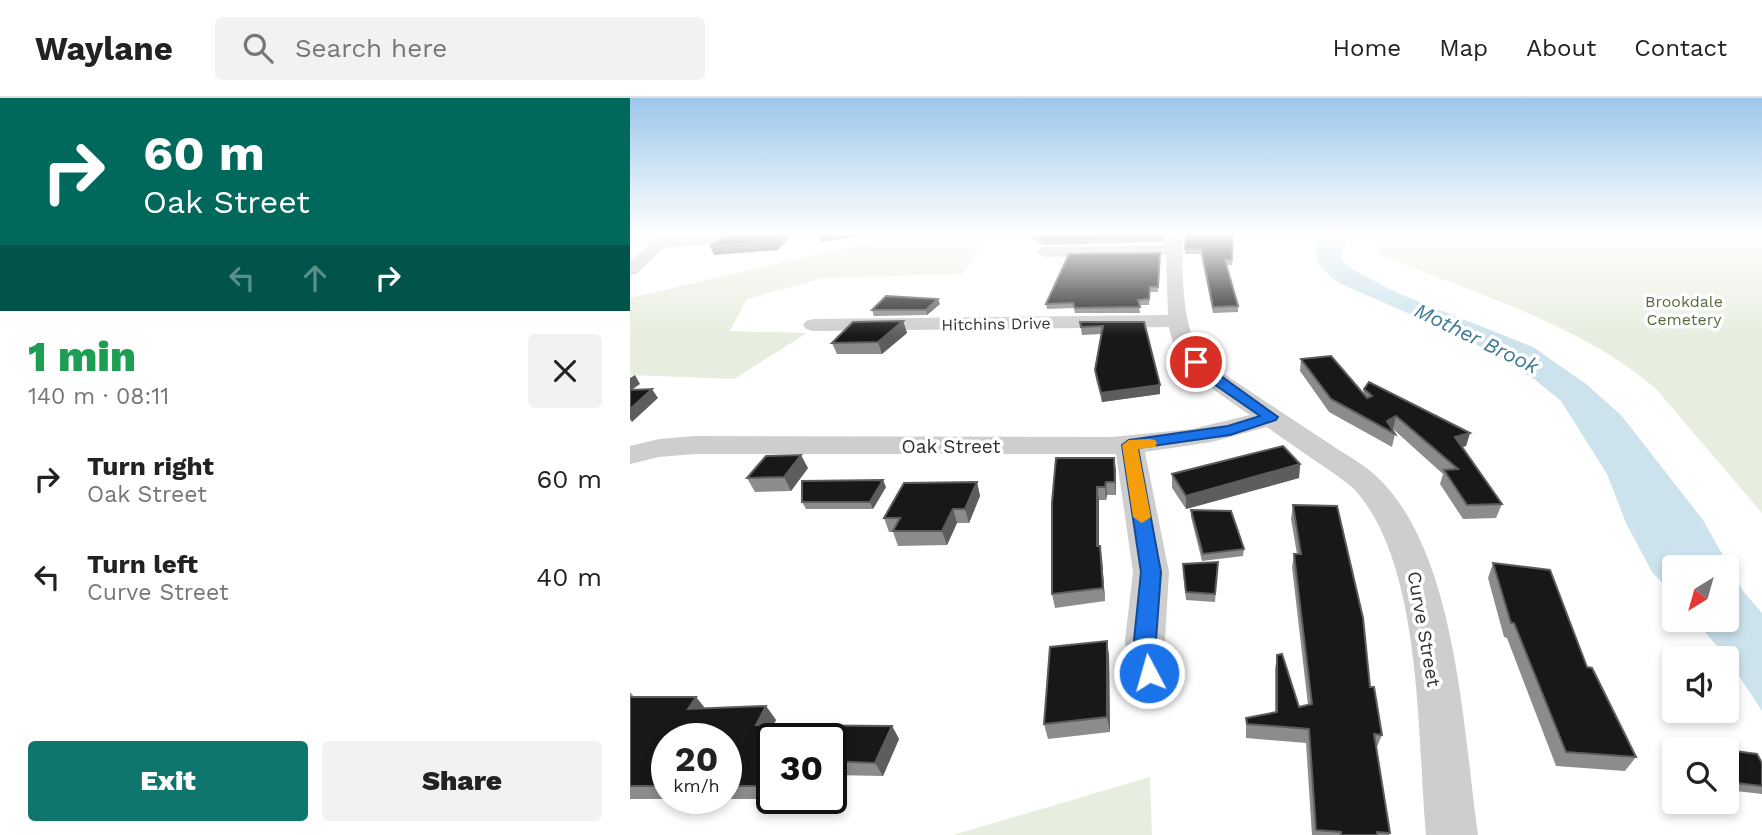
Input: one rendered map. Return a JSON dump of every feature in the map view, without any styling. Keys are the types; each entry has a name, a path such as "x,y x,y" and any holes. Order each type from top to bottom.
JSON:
{"street":[{"name":"Curve Street","path":"1176,267 1183,340 1203,370 1364,481 1383,502 1402,537 1425,613 1452,835"},
{"name":"Hitchins Drive","path":"813,325 1179,321"},
{"name":"Oak Street","path":"630,455 660,448 695,445 1129,445 1230,430 1270,417"},
{"path":"1129,445 1151,572 1145,640 1149,673"}],"green space":[{"path":"761,267 966,267 962,274 823,278 747,299 730,331 807,333 734,379 630,375 630,298"},
{"name":"Brookdale Cemetery","path":"1413,267 1762,267 1762,513 1657,390 1628,367 1560,328"},
{"path":"1150,777 1152,835 953,835"}],"water":[{"name":"Mother Brook","path":"1322,267 1350,267 1395,292 1533,347 1586,384 1621,415 1703,520 1723,555 1662,555 1662,582 1652,572 1626,523 1607,474 1561,401 1534,379 1467,339 1339,283"},
{"path":"1740,586 1762,613 1762,711 1739,676 1739,646 1717,646 1705,632 1740,632"}],"building":[{"path":"1063,267 1159,267 1158,287 1150,287 1149,299 1138,300 1140,307 1075,308 1073,303 1046,304"},
{"path":"1205,267 1227,267 1238,306 1213,307"},
{"path":"886,296 938,299 926,310 872,310"},
{"path":"903,321 878,342 832,343 853,322"},
{"path":"1080,322 1144,322 1160,385 1101,393 1095,370 1103,326 1081,327"},
{"path":"1331,356 1367,398 1372,396 1364,389 1369,382 1470,433 1455,437 1502,504 1467,505 1444,470 1458,469 1396,416 1387,421 1395,434 1331,399 1301,359"},
{"path":"652,389 630,409 630,390"},
{"path":"1283,446 1300,464 1186,496 1172,474"},
{"path":"801,455 784,477 747,478 766,456"},
{"path":"1056,458 1114,458 1115,482 1106,482 1105,487 1097,487 1097,546 1100,546 1103,588 1052,594 1052,503"},
{"path":"883,480 870,502 802,502 802,481"},
{"path":"977,482 965,509 953,509 942,531 893,531 900,518 884,518 904,483"},
{"path":"1293,505 1337,506 1363,618 1370,687 1374,687 1382,735 1374,734 1390,833 1341,835 1341,832 1316,830 1309,729 1247,724 1246,718 1277,712 1277,655 1282,654 1299,707 1312,704 1294,554 1301,554"},
{"path":"1191,510 1231,511 1244,549 1203,554"},
{"path":"1218,562 1215,594 1186,592 1183,564"},
{"path":"1493,563 1550,570 1587,667 1592,668 1636,757 1566,752 1514,623 1511,623"},
{"path":"1107,641 1107,717 1044,724 1050,647"},
{"path":"630,697 696,697 688,709 766,706 756,723 756,786 742,786 742,723 651,723 651,786 630,786"},
{"path":"847,726 892,726 875,763 847,762"},
{"path":"1739,752 1757,754 1762,763 1762,786 1739,783"}],"slow traffic":[{"path":"1142,517 1129,445 1150,443"}],"route":[{"path":"1149,673 1145,640 1152,588 1151,572 1129,445 1230,430 1270,417 1212,377 1196,362"}]}
